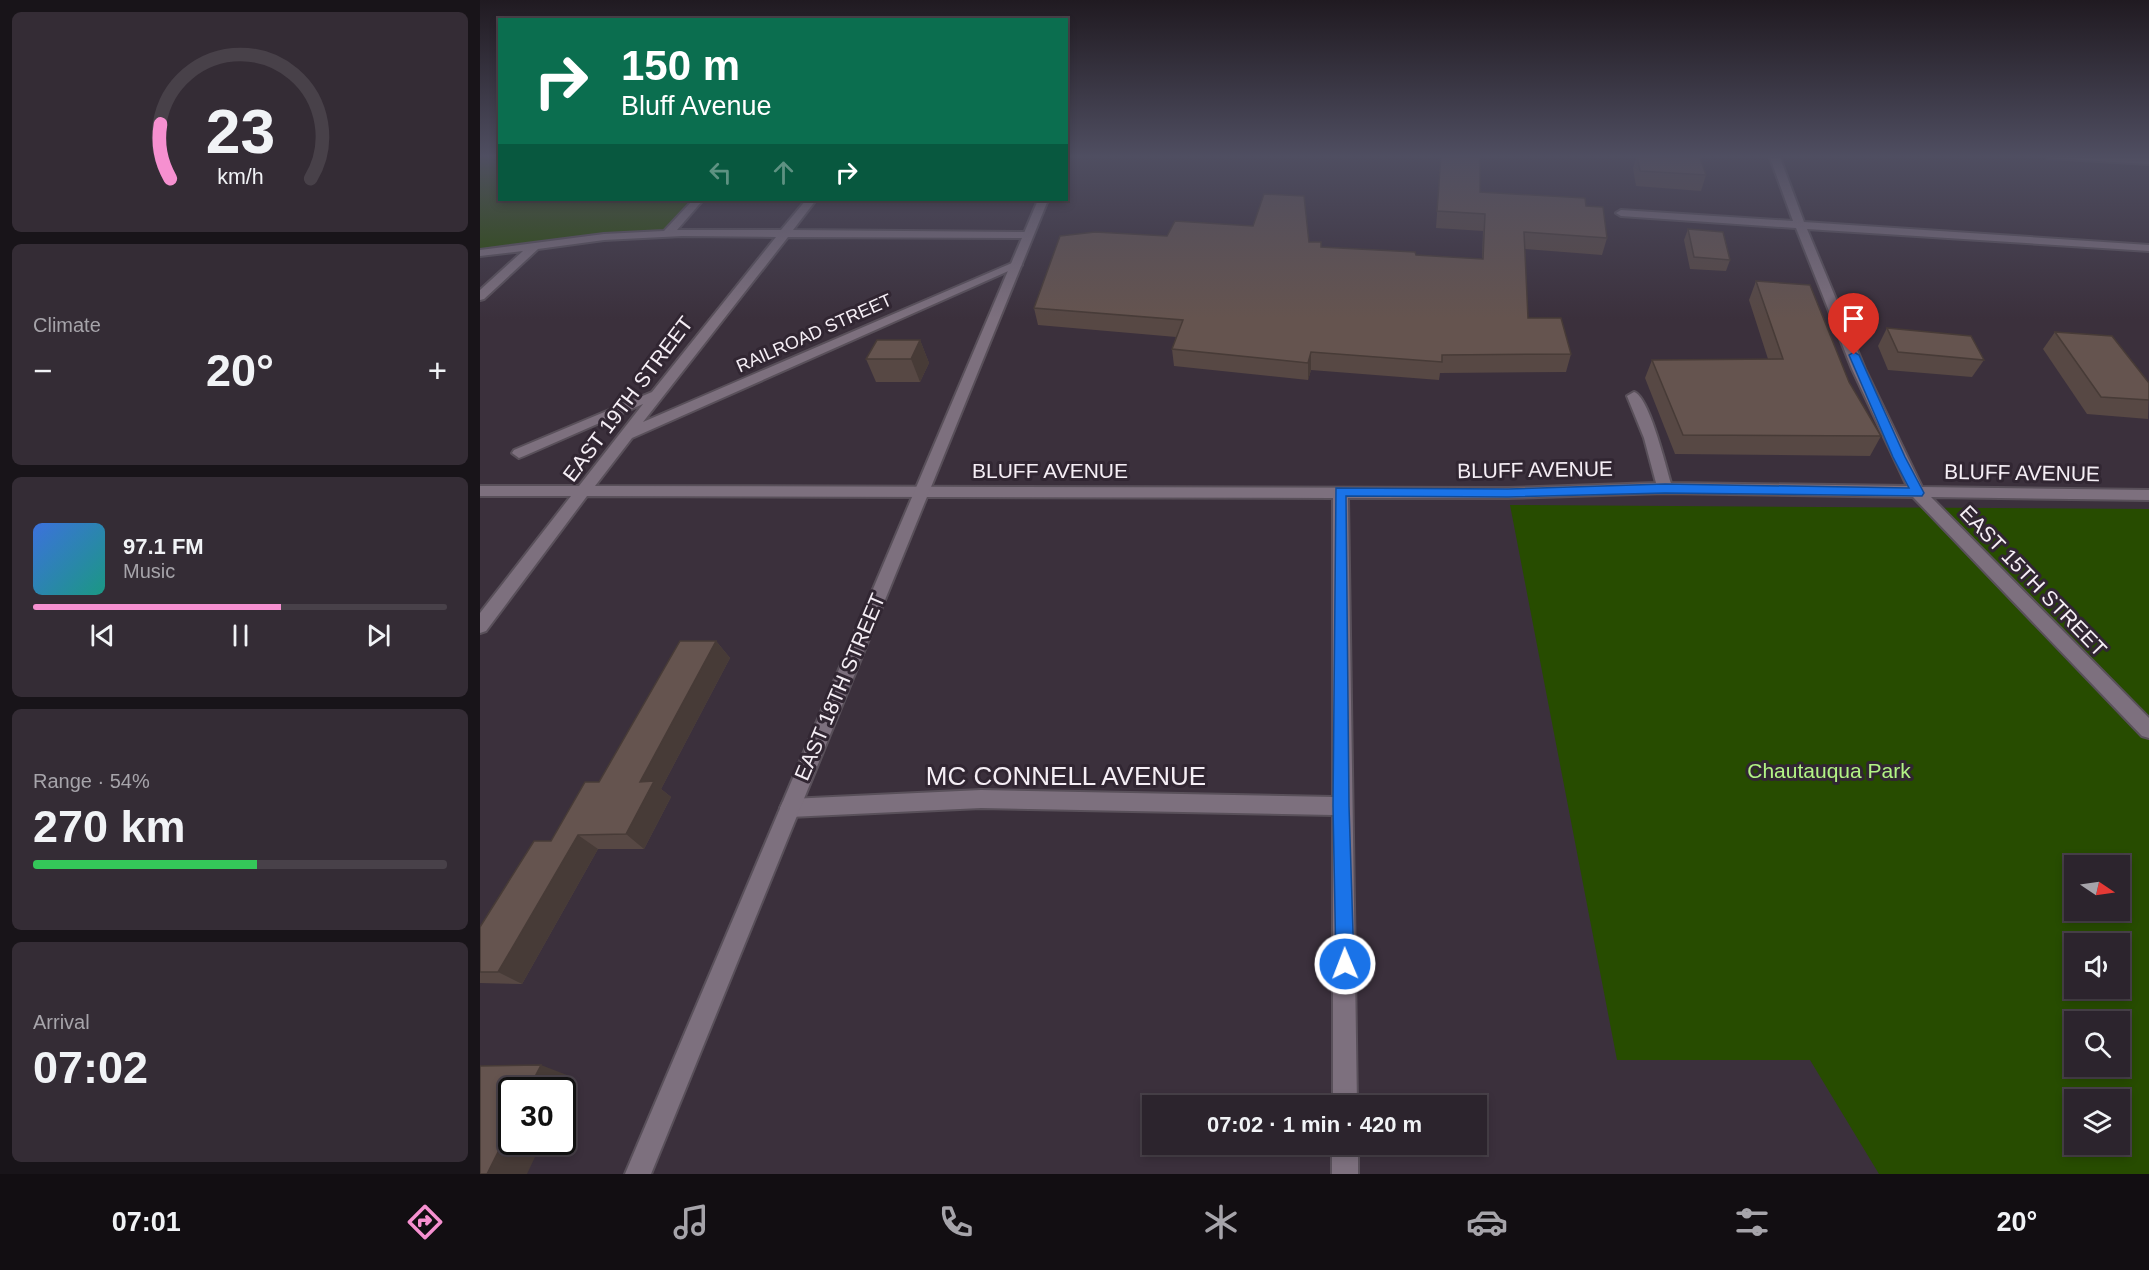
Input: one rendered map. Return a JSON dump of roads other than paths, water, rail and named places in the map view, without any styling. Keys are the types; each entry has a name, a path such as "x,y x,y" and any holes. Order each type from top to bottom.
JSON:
{"street":[{"path":"667,234 689,210"},
{"name":"EAST 19TH STREET","path":"480,626 803,210"},
{"name":"EAST 18TH STREET","path":"638,1174 1039,210"},
{"name":"EAST 15TH STREET","path":"1795,210 1827,294 1889,435 1918,493 2149,730"},
{"path":"1621,213 2149,248"},
{"path":"480,253 604,237 667,234 1028,235"},
{"path":"480,296 535,246"},
{"name":"RAILROAD STREET","path":"627,435 842,339 1016,265"},
{"path":"519,453 657,395"},
{"path":"1634,396 1651,438 1665,488"},
{"name":"BLUFF AVENUE","path":"585,490 1508,493 1665,488 2149,495"},
{"path":"480,491 585,490"},
{"path":"1340,491 1341,806 1346,987 1345,1095"},
{"name":"MC CONNELL AVENUE","path":"790,807 981,799 1341,806"},
{"path":"1345,1155 1345,1174"}],"park label":[{"name":"Chautauqua Park","path":"1829,771"}]}
